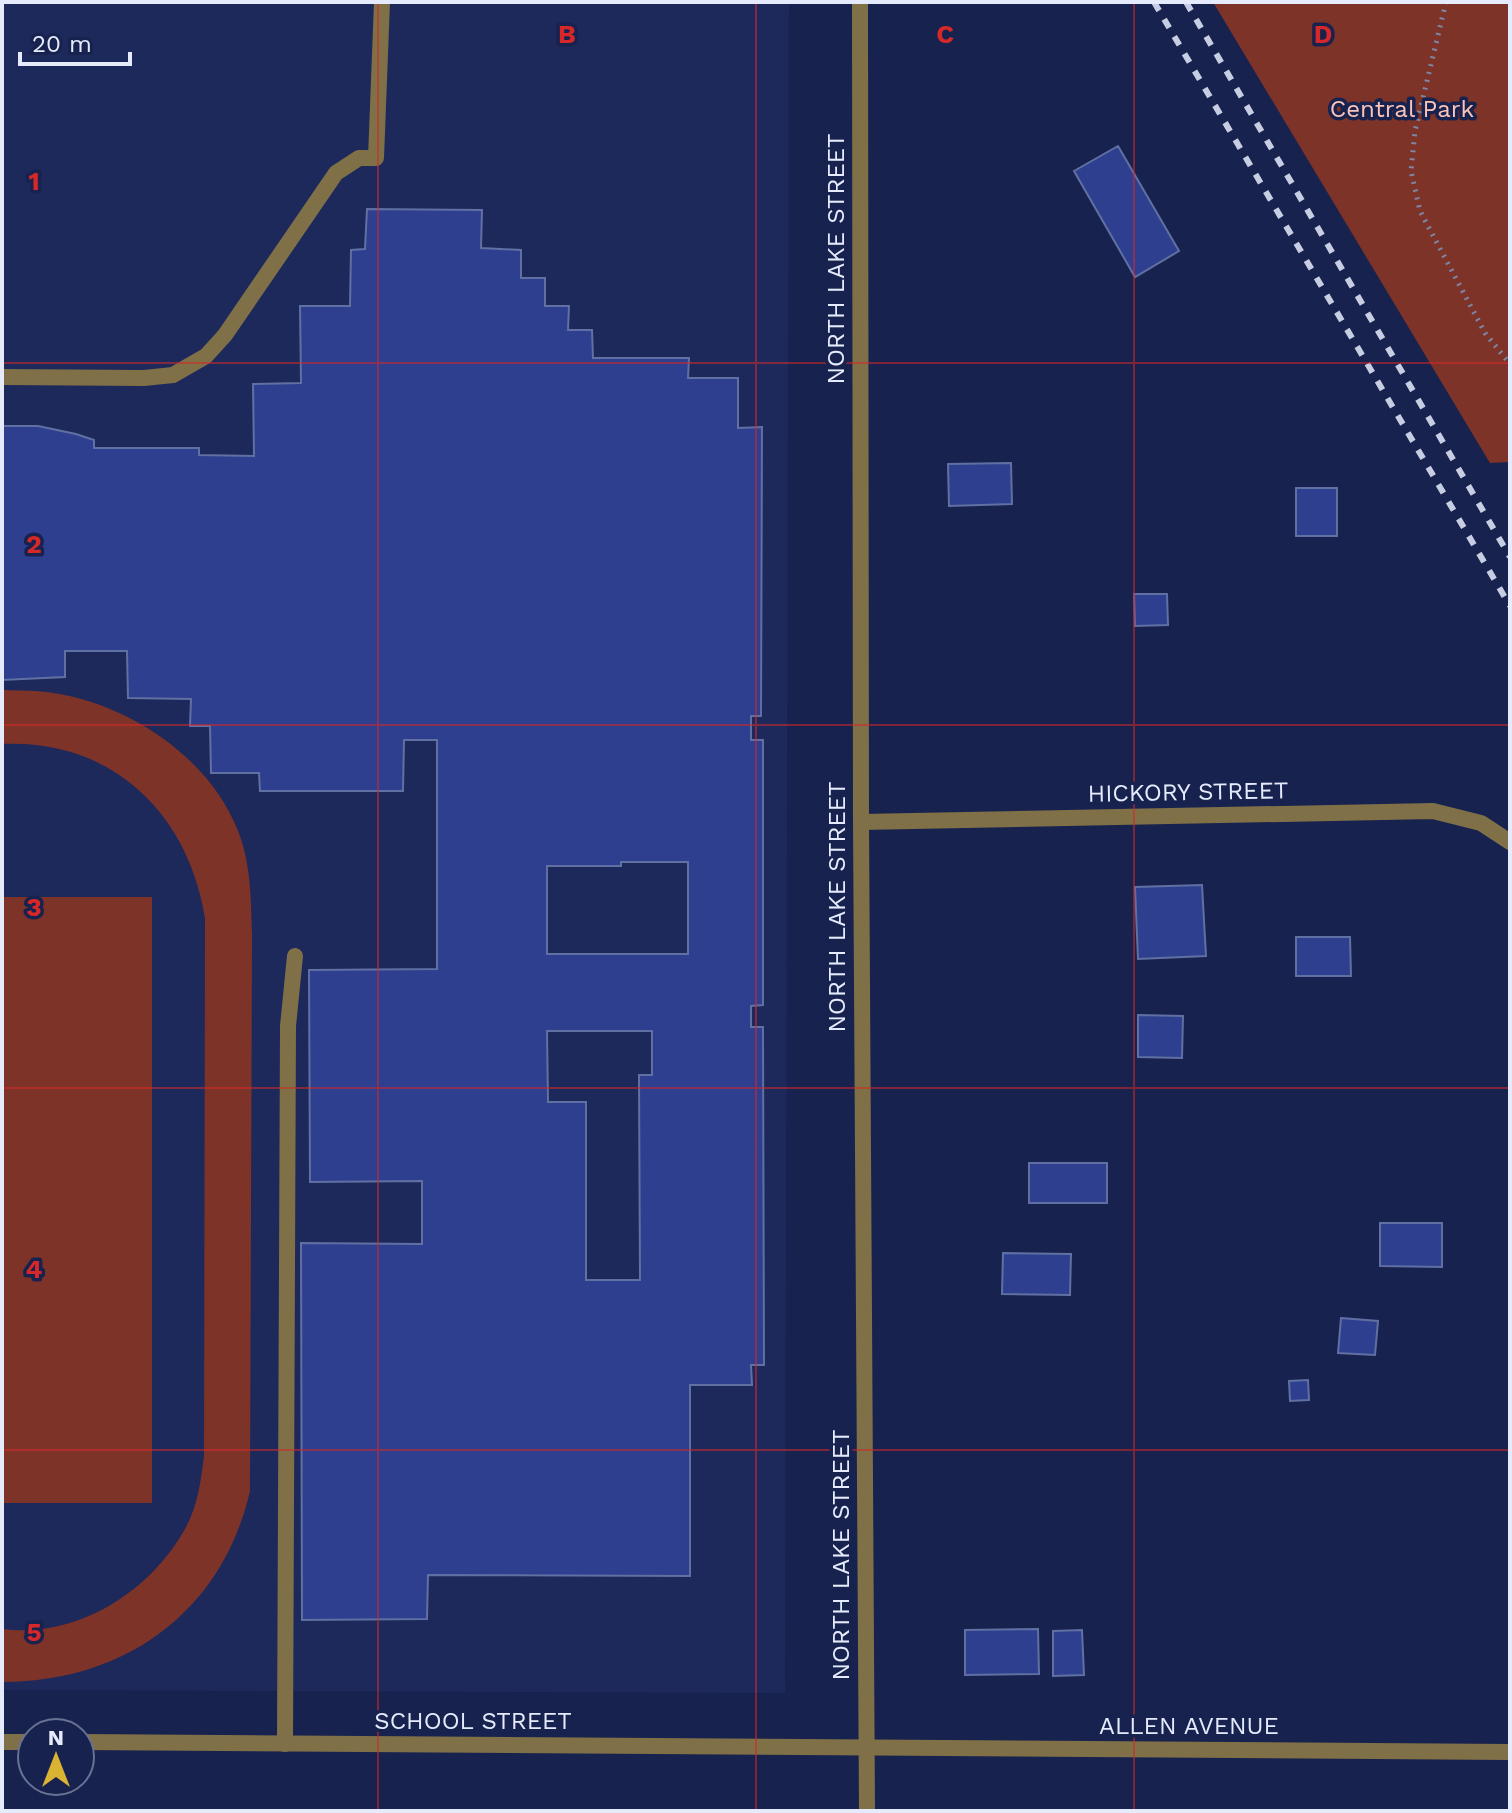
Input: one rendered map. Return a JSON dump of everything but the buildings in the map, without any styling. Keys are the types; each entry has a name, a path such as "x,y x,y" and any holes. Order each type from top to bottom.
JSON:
{"street":[{"path":"2,377 144,378 173,375 206,356 225,335 336,173 359,158 376,158 382,2"},
{"name":"NORTH LAKE STREET","path":"860,2 867,1811"},
{"name":"HICKORY STREET","path":"861,822 1433,811 1481,823 1510,842"},
{"path":"285,1744 288,1026 295,956"},
{"name":"SCHOOL STREET","path":"96,1742 867,1747"},
{"name":"ALLEN AVENUE","path":"867,1747 1510,1752"}],"path":[{"path":"1446,2 1415,131 1411,171 1420,211 1485,333 1510,364"}],"shaded area":[{"path":"2,2 789,2 785,1693 2,1690"}],"green space":[{"name":"Central Park","path":"1213,2 1510,2 1510,462 1490,463"},
{"path":"4,690 53,693 110,709 138,722 187,758 208,780 238,831 248,869 252,934 250,1491 236,1534 217,1572 192,1605 162,1632 127,1653 89,1669 47,1679 2,1682 2,1629 30,1630 84,1618 109,1606 153,1572 190,1519 204,1456 205,918 196,880 181,845 162,815 138,789 110,769 77,754 41,746 2,744"},
{"path":"2,897 152,897 152,1503 2,1503"}],"railway":[{"path":"1154,2 1510,606"},
{"path":"1186,2 1510,557"}]}
